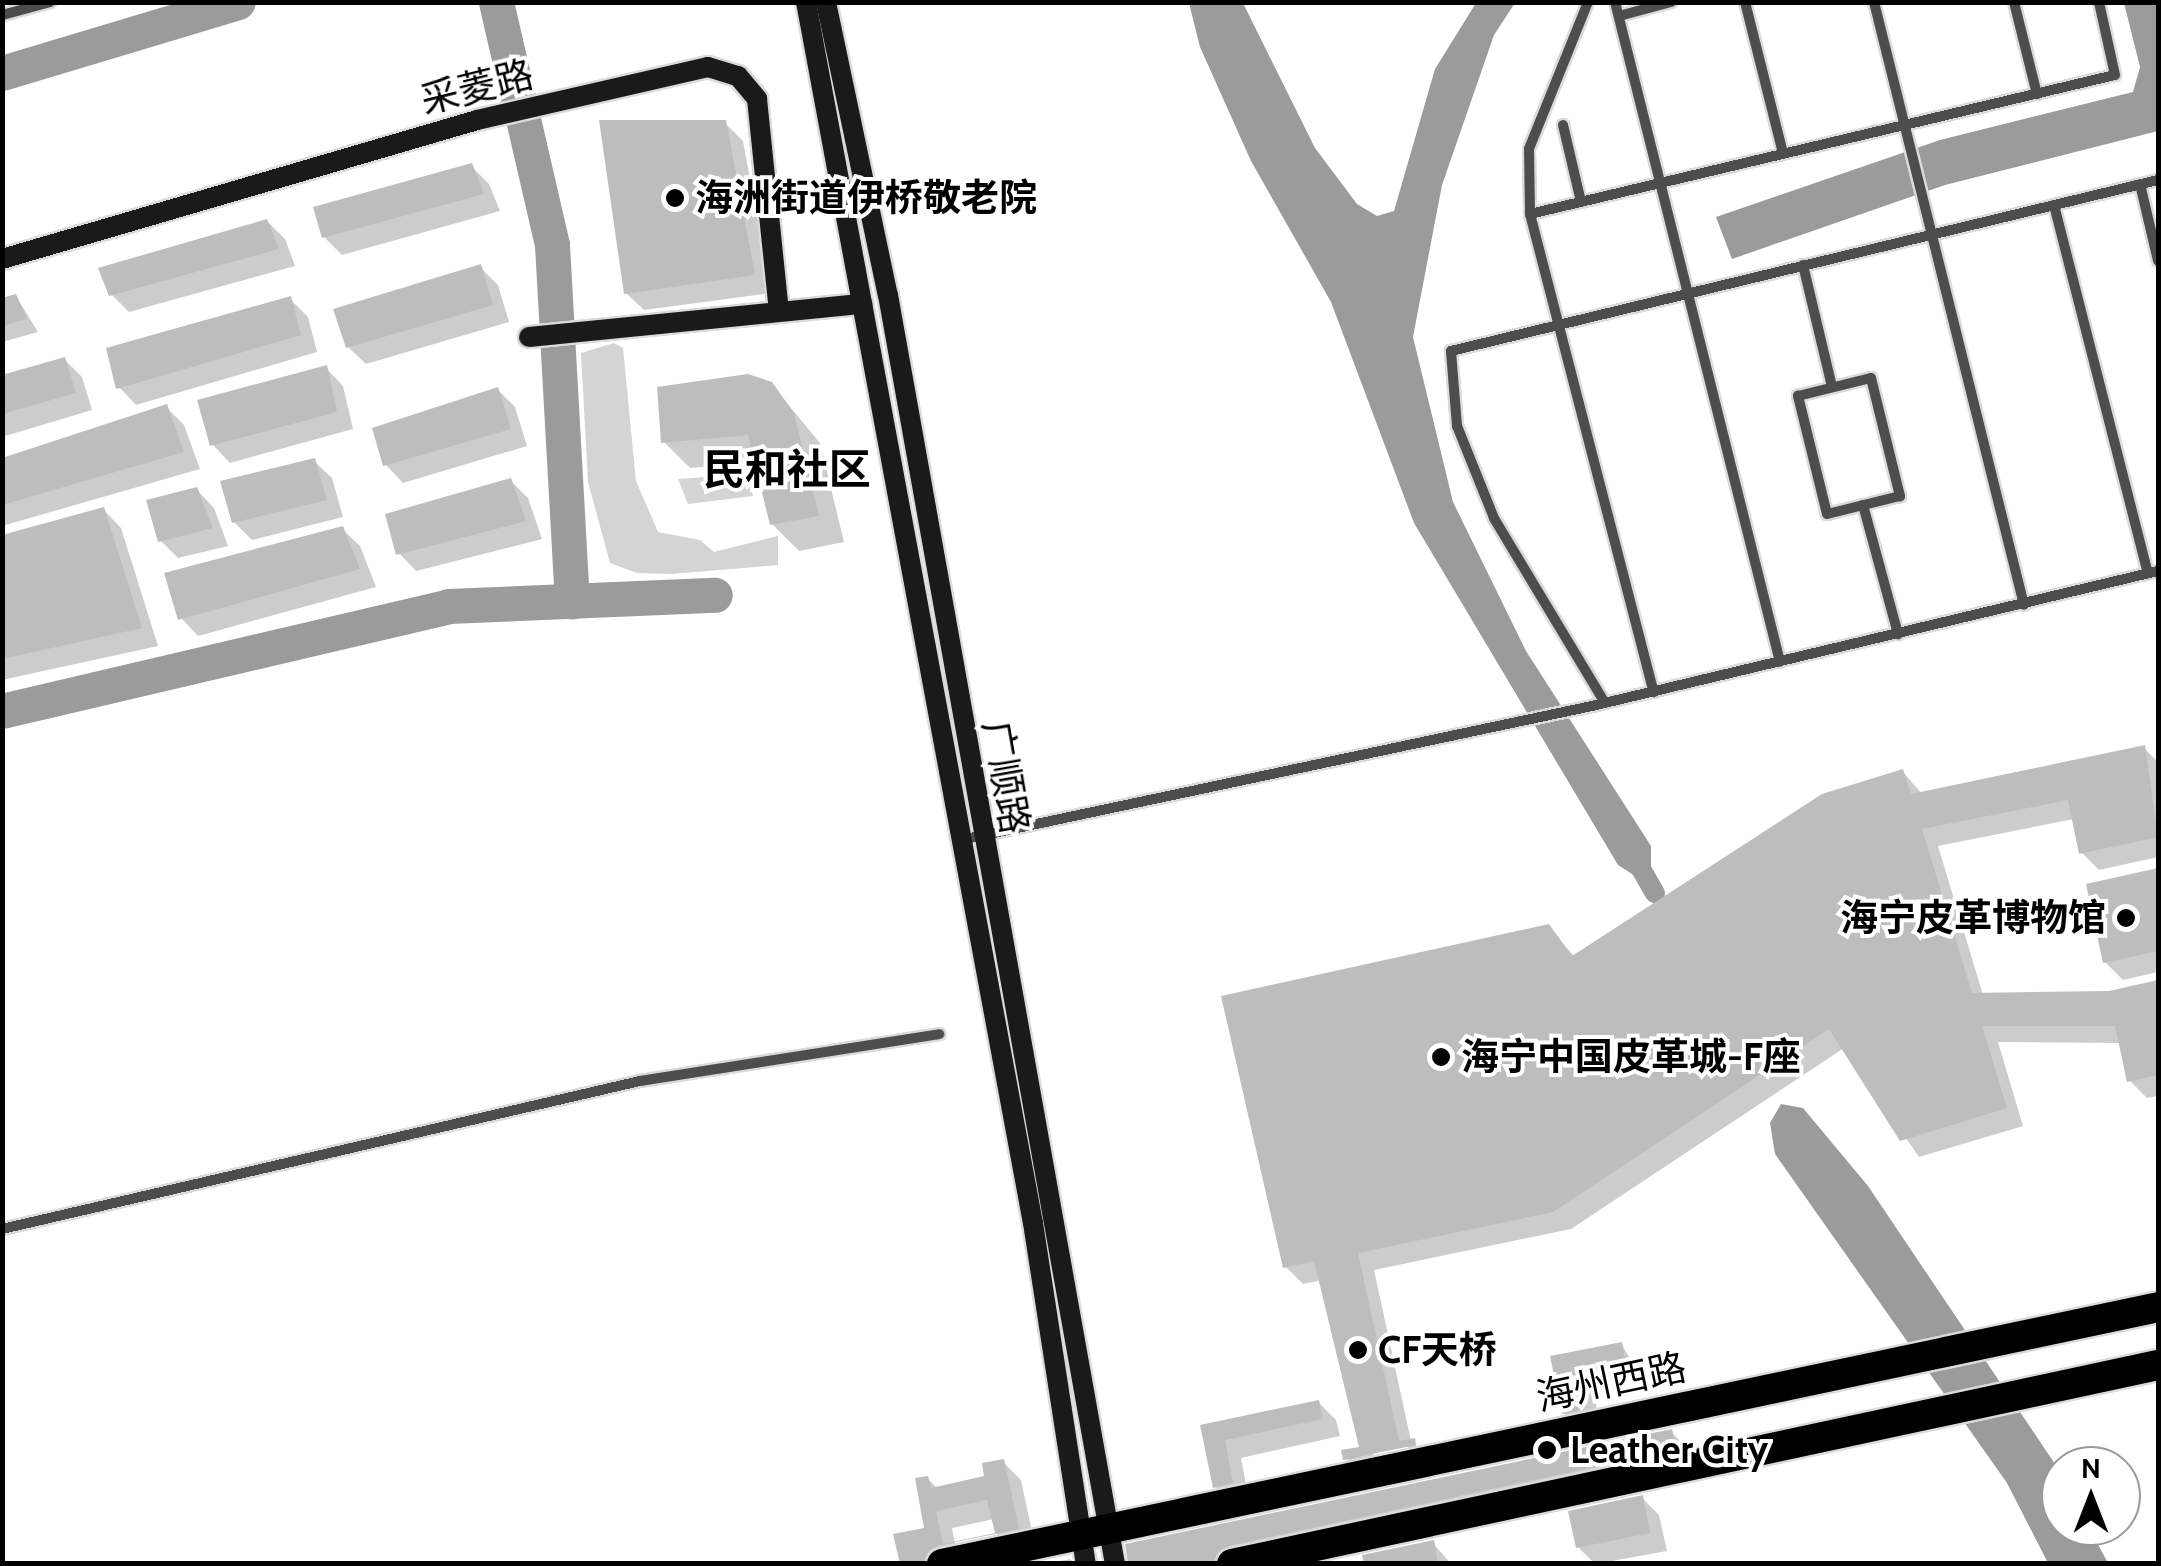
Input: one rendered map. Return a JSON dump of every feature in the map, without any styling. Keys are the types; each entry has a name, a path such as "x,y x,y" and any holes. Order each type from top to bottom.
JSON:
{"highway":[{"name":"海州西路","path":"942,1564 1090,1542 2158,1307"},
{"path":"1232,1564 1935,1416 2158,1365"}],"main road":[{"path":"806,2 825,52"},
{"name":"广顺路","path":"826,2 825,52 862,304 971,838"},
{"name":"广顺路","path":"825,52 888,296 1033,1224 1090,1542 1115,1564"},
{"name":"采菱路","path":"2,259 478,120 708,67 738,76 757,99 779,311"},
{"path":"528,337 862,304"}],"street":[{"path":"2,15 50,2"},
{"path":"1588,2 1529,150 1530,214 1654,692"},
{"path":"1616,2 1780,662"},
{"path":"1619,16 1671,2"},
{"path":"1745,2 1783,154"},
{"path":"1874,2 2024,605"},
{"path":"2014,2 2037,94"},
{"path":"1530,214 2115,74 2099,2"},
{"path":"1563,125 1581,202"},
{"path":"1605,703 1494,518 1457,426 1451,351 2158,180"},
{"path":"2140,184 2158,262"},
{"path":"971,838 1592,706 2153,572 2054,205"},
{"path":"1803,266 1832,388"},
{"path":"1871,378 1900,496 1863,506 1827,514 1798,396 1871,378"},
{"path":"1863,506 1898,634"},
{"path":"2,1228 640,1081 939,1034"}],"shaded area":[{"path":"1189,3 1243,3 1315,148 1357,204 1377,216 1394,211 1435,69 1476,3 1515,3 1494,35 1442,185 1413,337 1453,502 1526,651 1651,846 1651,886 1618,865 1414,523 1331,302 1251,161 1200,47"},
{"path":"2124,3 2158,3 2158,131 1945,185 1732,259 1716,217 1940,140 2133,92 2140,67"},
{"path":"614,343 623,348 636,481 658,532 700,540 714,552 778,536 778,565 671,574 637,573 610,563 588,482 581,353"},
{"path":"748,474 753,496 688,504 678,479"},
{"path":"1781,1104 1803,1108 1868,1186 2043,1446 2041,1546 2099,1546 2108,1563 2048,1563 2007,1483 1775,1154 1770,1123"}],"building":[{"name":"海洲街道伊桥敬老院","path":"599,120 726,120 755,275 624,294"},
{"path":"472,163 484,194 322,238 313,207"},
{"path":"267,219 279,249 109,296 98,268"},
{"path":"481,264 493,305 346,348 333,309"},
{"path":"16,294 27,319 2,326 2,298"},
{"path":"291,296 301,335 116,389 106,348"},
{"path":"65,357 76,393 2,414 2,375"},
{"path":"327,365 337,412 210,446 197,400"},
{"path":"748,374 772,382 794,413 819,516 770,525 748,435 661,443 657,387"},
{"path":"498,387 511,429 383,466 372,428"},
{"path":"167,404 184,452 2,505 2,458"},
{"path":"315,458 327,500 232,523 220,481"},
{"path":"511,478 526,521 396,555 385,514"},
{"path":"197,487 213,528 158,542 146,500"},
{"path":"104,507 142,628 2,659 2,535"},
{"path":"343,526 360,569 178,620 164,573"},
{"path":"2145,745 2158,837 2079,854 2068,800 1922,829 1972,993 2109,991 2158,980 2158,1075 2127,1082 2115,1026 1982,1026 2007,1108 1900,1141 1829,1029 1553,1212 1358,1253 1399,1441 1415,1438 1416,1445 1343,1460 1341,1450 1359,1447 1314,1261 1283,1268 1221,996 1549,924 1572,956 1822,794 1903,769 1911,794"},
{"name":"海宁皮革博物馆","path":"2158,868 2158,951 2103,963 2086,884"},
{"path":"1622,1342 1625,1358 1576,1368 1584,1409 1562,1414 1550,1356"},
{"path":"1319,1400 1323,1419 1225,1440 1233,1483 1213,1488 1200,1425"},
{"path":"1672,1429 1677,1449 1228,1546 1214,1564 1128,1564 1125,1544"},
{"path":"1004,1459 1019,1529 937,1546 924,1564 900,1564 893,1534 924,1528 915,1478 928,1476 931,1488 984,1476 982,1463","holes":["987,1500 995,1533 943,1544 936,1511"]},
{"path":"1643,1495 1650,1533 1576,1548 1568,1511"},
{"path":"1434,1540 1438,1564 1364,1564 1362,1555"}],"waterway":[{"path":"2,73 238,2"},
{"path":"496,2 552,245 572,601"},
{"path":"2,711 448,606 715,595"},
{"path":"1637,862 1655,893"}],"place":[{"name":"海洲街道伊桥敬老院","path":"675,198"},
{"name":"海宁皮革博物馆","path":"2126,918"},
{"name":"海宁中国皮革城-F座","path":"1441,1057"},
{"name":"CF天桥","path":"1358,1350"},
{"name":"Leather City","path":"1547,1450"}],"district":[{"name":"民和社区","path":"787,469"}]}
